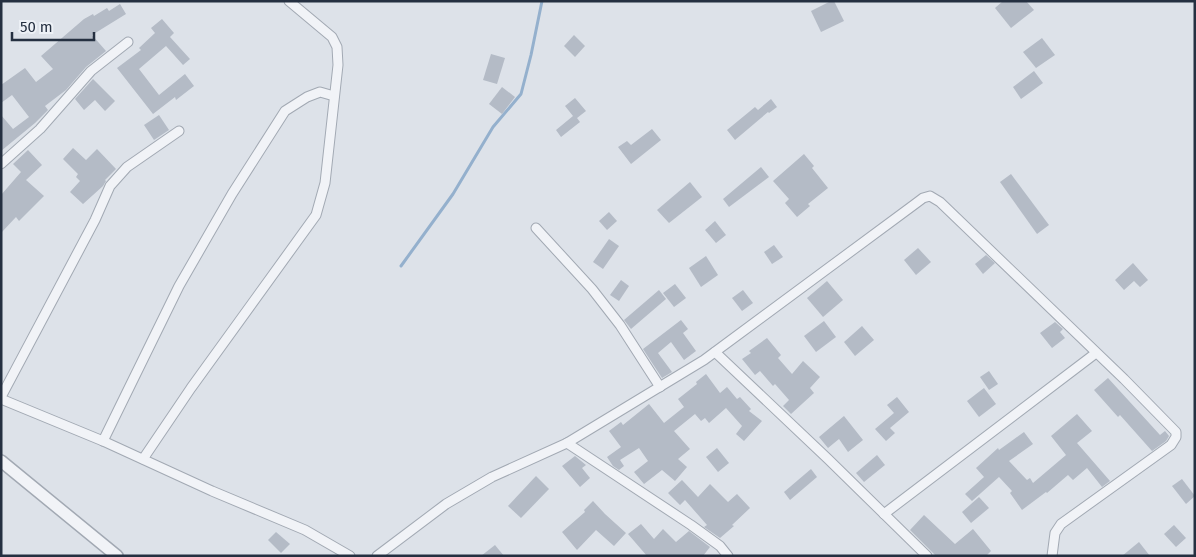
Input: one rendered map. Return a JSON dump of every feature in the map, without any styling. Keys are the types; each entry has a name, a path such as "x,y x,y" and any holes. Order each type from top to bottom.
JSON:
{"street":[{"path":"144,459 191,388 316,215 325,183 338,64 337,46 332,37 289,1"},
{"path":"1,164 40,129 91,71 128,42"},
{"path":"103,441 179,286 232,194 285,111 302,100 320,92 334,96"},
{"path":"179,131 127,167 110,186 95,220 1,398 304,530 350,556"},
{"path":"377,556 446,504 484,481 567,442 715,352 923,198 930,196 940,202 1176,432 1176,437 1171,445 1061,524 1055,533 1052,556"},
{"path":"536,228 592,289 620,325 660,387"},
{"path":"715,352 927,556"},
{"path":"884,514 1096,353"},
{"path":"567,442 698,530 720,546 728,556"},
{"path":"1,461 117,556"}],"building":[{"path":"834,1 844,21 821,32 811,11"},
{"path":"1003,1 1026,1 1034,10 1011,28 995,8"},
{"path":"120,4 126,14 92,35 106,51 86,67 66,90 45,106 48,110 35,123 1,151 1,115 13,129 29,117 12,95 1,103 1,85 25,68 36,82 53,69 41,56 84,19 93,14 94,16 107,8 109,11"},
{"path":"162,19 174,33 170,37 190,59 183,65 166,46 139,69 159,95 185,74 194,86 176,100 175,97 153,114 117,68 141,50 139,48 155,33 151,28"},
{"path":"574,35 585,46 575,57 564,46"},
{"path":"1042,38 1055,55 1036,68 1023,52"},
{"path":"491,54 505,58 497,84 483,80"},
{"path":"1034,71 1043,83 1021,99 1013,87"},
{"path":"93,79 115,101 105,111 95,100 84,110 75,99"},
{"path":"502,87 515,97 502,114 489,104"},
{"path":"575,98 586,111 577,118 580,122 561,137 556,130 573,116 565,106"},
{"path":"771,99 777,107 768,112 735,140 727,130 755,107 758,110"},
{"path":"159,115 169,130 154,140 144,125"},
{"path":"652,129 661,140 631,164 618,147 627,141 631,145"},
{"path":"73,148 86,160 97,149 116,169 105,180 103,186 83,204 70,192 80,181 76,177 78,174 63,159"},
{"path":"28,150 42,165 26,180 44,196 19,221 16,217 1,233 1,195 21,172 13,164"},
{"path":"804,154 814,166 812,168 828,188 808,204 810,206 797,217 785,203 789,199 773,181"},
{"path":"761,167 769,177 729,207 723,199"},
{"path":"1011,174 1049,225 1037,234 1000,182"},
{"path":"690,182 702,197 669,223 657,210"},
{"path":"609,212 617,221 607,230 599,221"},
{"path":"715,221 726,235 716,243 705,230"},
{"path":"609,239 619,246 603,269 593,262"},
{"path":"774,245 783,257 772,264 764,252"},
{"path":"918,248 931,262 916,275 904,260"},
{"path":"986,255 995,263 983,274 975,264"},
{"path":"706,256 718,275 701,287 689,268"},
{"path":"1133,263 1148,280 1140,287 1134,281 1124,290 1115,280"},
{"path":"621,280 629,286 619,301 610,295"},
{"path":"827,281 843,300 823,317 807,298"},
{"path":"675,284 686,298 674,307 663,293"},
{"path":"659,290 666,299 631,329 624,320"},
{"path":"743,290 753,303 742,311 732,298"},
{"path":"681,320 688,329 683,333 696,351 684,360 671,342 658,353 672,372 662,378 643,349"},
{"path":"824,321 836,337 816,352 804,336"},
{"path":"1055,322 1063,329 1060,332 1065,338 1052,348 1040,333"},
{"path":"862,326 874,340 855,356 844,342"},
{"path":"767,338 781,355 778,358 792,374 803,361 820,377 810,388 814,393 791,414 783,406 789,400 775,384 773,386 760,371 755,375 742,359 751,353 749,351"},
{"path":"989,371 998,384 989,390 980,377"},
{"path":"706,374 720,393 727,387 737,399 740,397 751,409 749,411 762,421 744,441 736,434 742,426 726,408 709,423 705,418 701,421 695,414 674,431 690,449 678,459 687,467 675,481 662,470 644,484 634,472 648,461 639,448 620,460 624,466 619,470 613,466 607,457 621,447 609,431 621,422 623,425 649,404 664,423 684,407 678,399"},
{"path":"1108,378 1160,435 1165,431 1169,436 1166,441 1152,451 1120,415 1118,417 1094,390"},
{"path":"984,388 996,404 979,417 967,401"},
{"path":"897,397 909,412 890,428 895,433 886,441 875,429 894,413 887,405"},
{"path":"1077,414 1092,431 1077,443 1110,481 1102,487 1087,468 1073,480 1068,475 1047,493 1022,510 1010,493 1012,491 999,477 972,501 965,494 984,477 976,468 998,448 999,450 1024,432 1033,444 1009,461 1027,480 1030,478 1033,483 1066,455 1051,436"},
{"path":"844,416 863,440 848,452 839,439 828,448 819,437"},
{"path":"717,448 729,463 718,472 706,457"},
{"path":"877,455 885,465 864,482 856,473"},
{"path":"575,456 586,465 582,468 590,478 580,487 562,466"},
{"path":"811,469 817,477 790,500 784,492"},
{"path":"536,476 549,489 521,518 508,506"},
{"path":"1182,479 1195,496 1186,504 1172,486"},
{"path":"682,480 698,497 710,484 728,502 737,494 750,508 720,538 704,527 707,525 685,500 680,505 668,493"},
{"path":"979,497 989,508 971,523 962,512"},
{"path":"593,501 626,533 614,546 596,530 577,550 562,532 585,512 584,510"},
{"path":"924,515 955,544 973,529 991,551 986,556 936,556 910,530"},
{"path":"641,524 654,539 663,529 676,542 689,531 710,547 703,556 647,556 628,534"},
{"path":"1174,525 1186,538 1176,547 1164,534"},
{"path":"276,532 290,544 281,553 268,540"},
{"path":"1139,542 1150,556 1122,556"},
{"path":"495,545 504,556 481,556"}],"waterway":[{"path":"401,266 453,194 493,127 521,94 542,1"}]}
